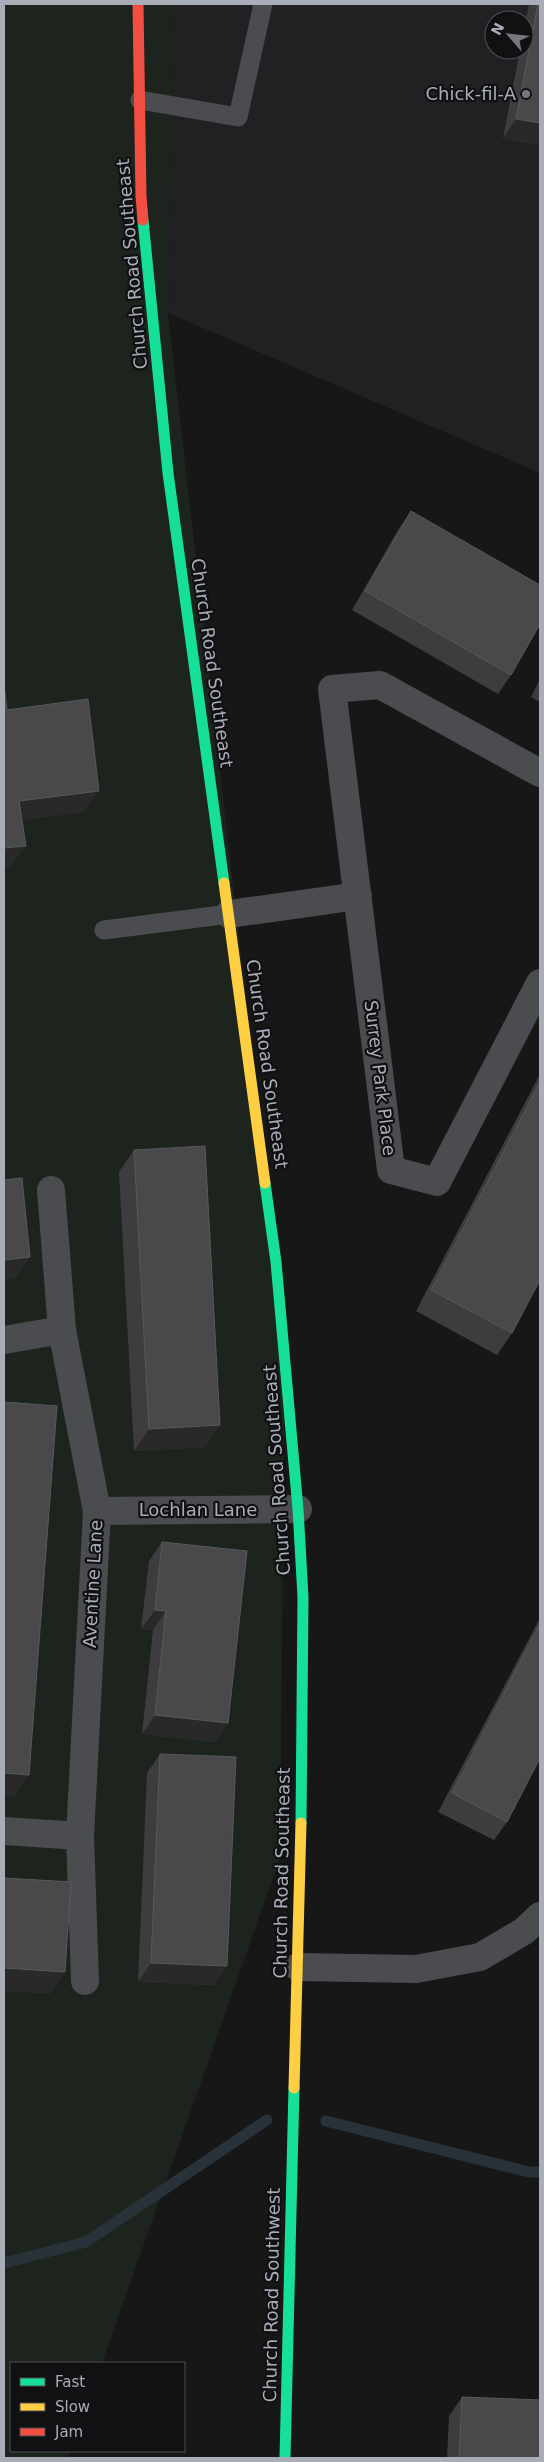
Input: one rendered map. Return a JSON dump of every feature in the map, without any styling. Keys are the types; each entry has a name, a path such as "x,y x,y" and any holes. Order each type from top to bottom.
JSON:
{"street":[{"name":"Church Road Southeast","path":"138,4 141,196 168,474 276,1262 298,1509 303,1607 298,1967 293,2132"},
{"name":"Surrey Park Place","path":"540,773 380,685 332,689 391,1170 437,1182 540,983"},
{"path":"229,914 358,896"},
{"name":"Aventine Lane","path":"50,1190 62,1330 97,1511 80,1836 85,1981"},
{"path":"4,1340 62,1330"},
{"name":"Lochlan Lane","path":"97,1511 298,1509"},
{"path":"4,1831 80,1836"},
{"path":"298,1967 416,1968 480,1957 524,1931 540,1916"},
{"name":"Church Road Southwest","path":"285,2458 293,2132"}],"lane":[{"path":"140,100 238,117 263,4"},
{"path":"104,930 229,914"}],"shaded area":[{"path":"4,4 175,4 168,313 285,1343 280,1858 102,2362 10,2362 10,2452 71,2452 68,2458 4,2458"},
{"path":"175,4 540,4 540,473 168,313"}],"building":[{"path":"538,4 540,4 540,123 516,119 527,60 534,60 534,25"},
{"path":"411,511 540,585 540,624 511,675 365,591"},
{"path":"4,685 7,710 88,699 99,791 19,801 26,846 4,848"},
{"path":"540,1082 540,1280 512,1333 431,1290"},
{"path":"205,1146 220,1425 149,1429 134,1150"},
{"path":"22,1178 30,1257 4,1260 4,1180"},
{"path":"4,1402 57,1406 29,1775 4,1773"},
{"path":"162,1542 247,1551 228,1723 155,1715 166,1611 155,1610"},
{"path":"540,1624 540,1758 507,1822 452,1793"},
{"path":"160,1754 236,1757 227,1966 151,1963"},
{"path":"4,1878 71,1882 65,1972 4,1968"},
{"path":"462,2397 540,2400 540,2458 459,2458"}],"waterway":[{"path":"4,2263 86,2242 267,2120"},
{"path":"326,2121 529,2172 540,2172"}],"traffic: fast":[{"path":"143,220 168,473 224,883"},
{"path":"265,1183 276,1262 298,1509 303,1597 301,1823"},
{"path":"285,2458 294,2088"}],"traffic: slow":[{"path":"224,883 265,1183"},
{"path":"294,2088 301,1823"}],"traffic: jam":[{"path":"138,4 143,220"}],"place":[{"name":"Chick-fil-A","path":"526,94"}]}
